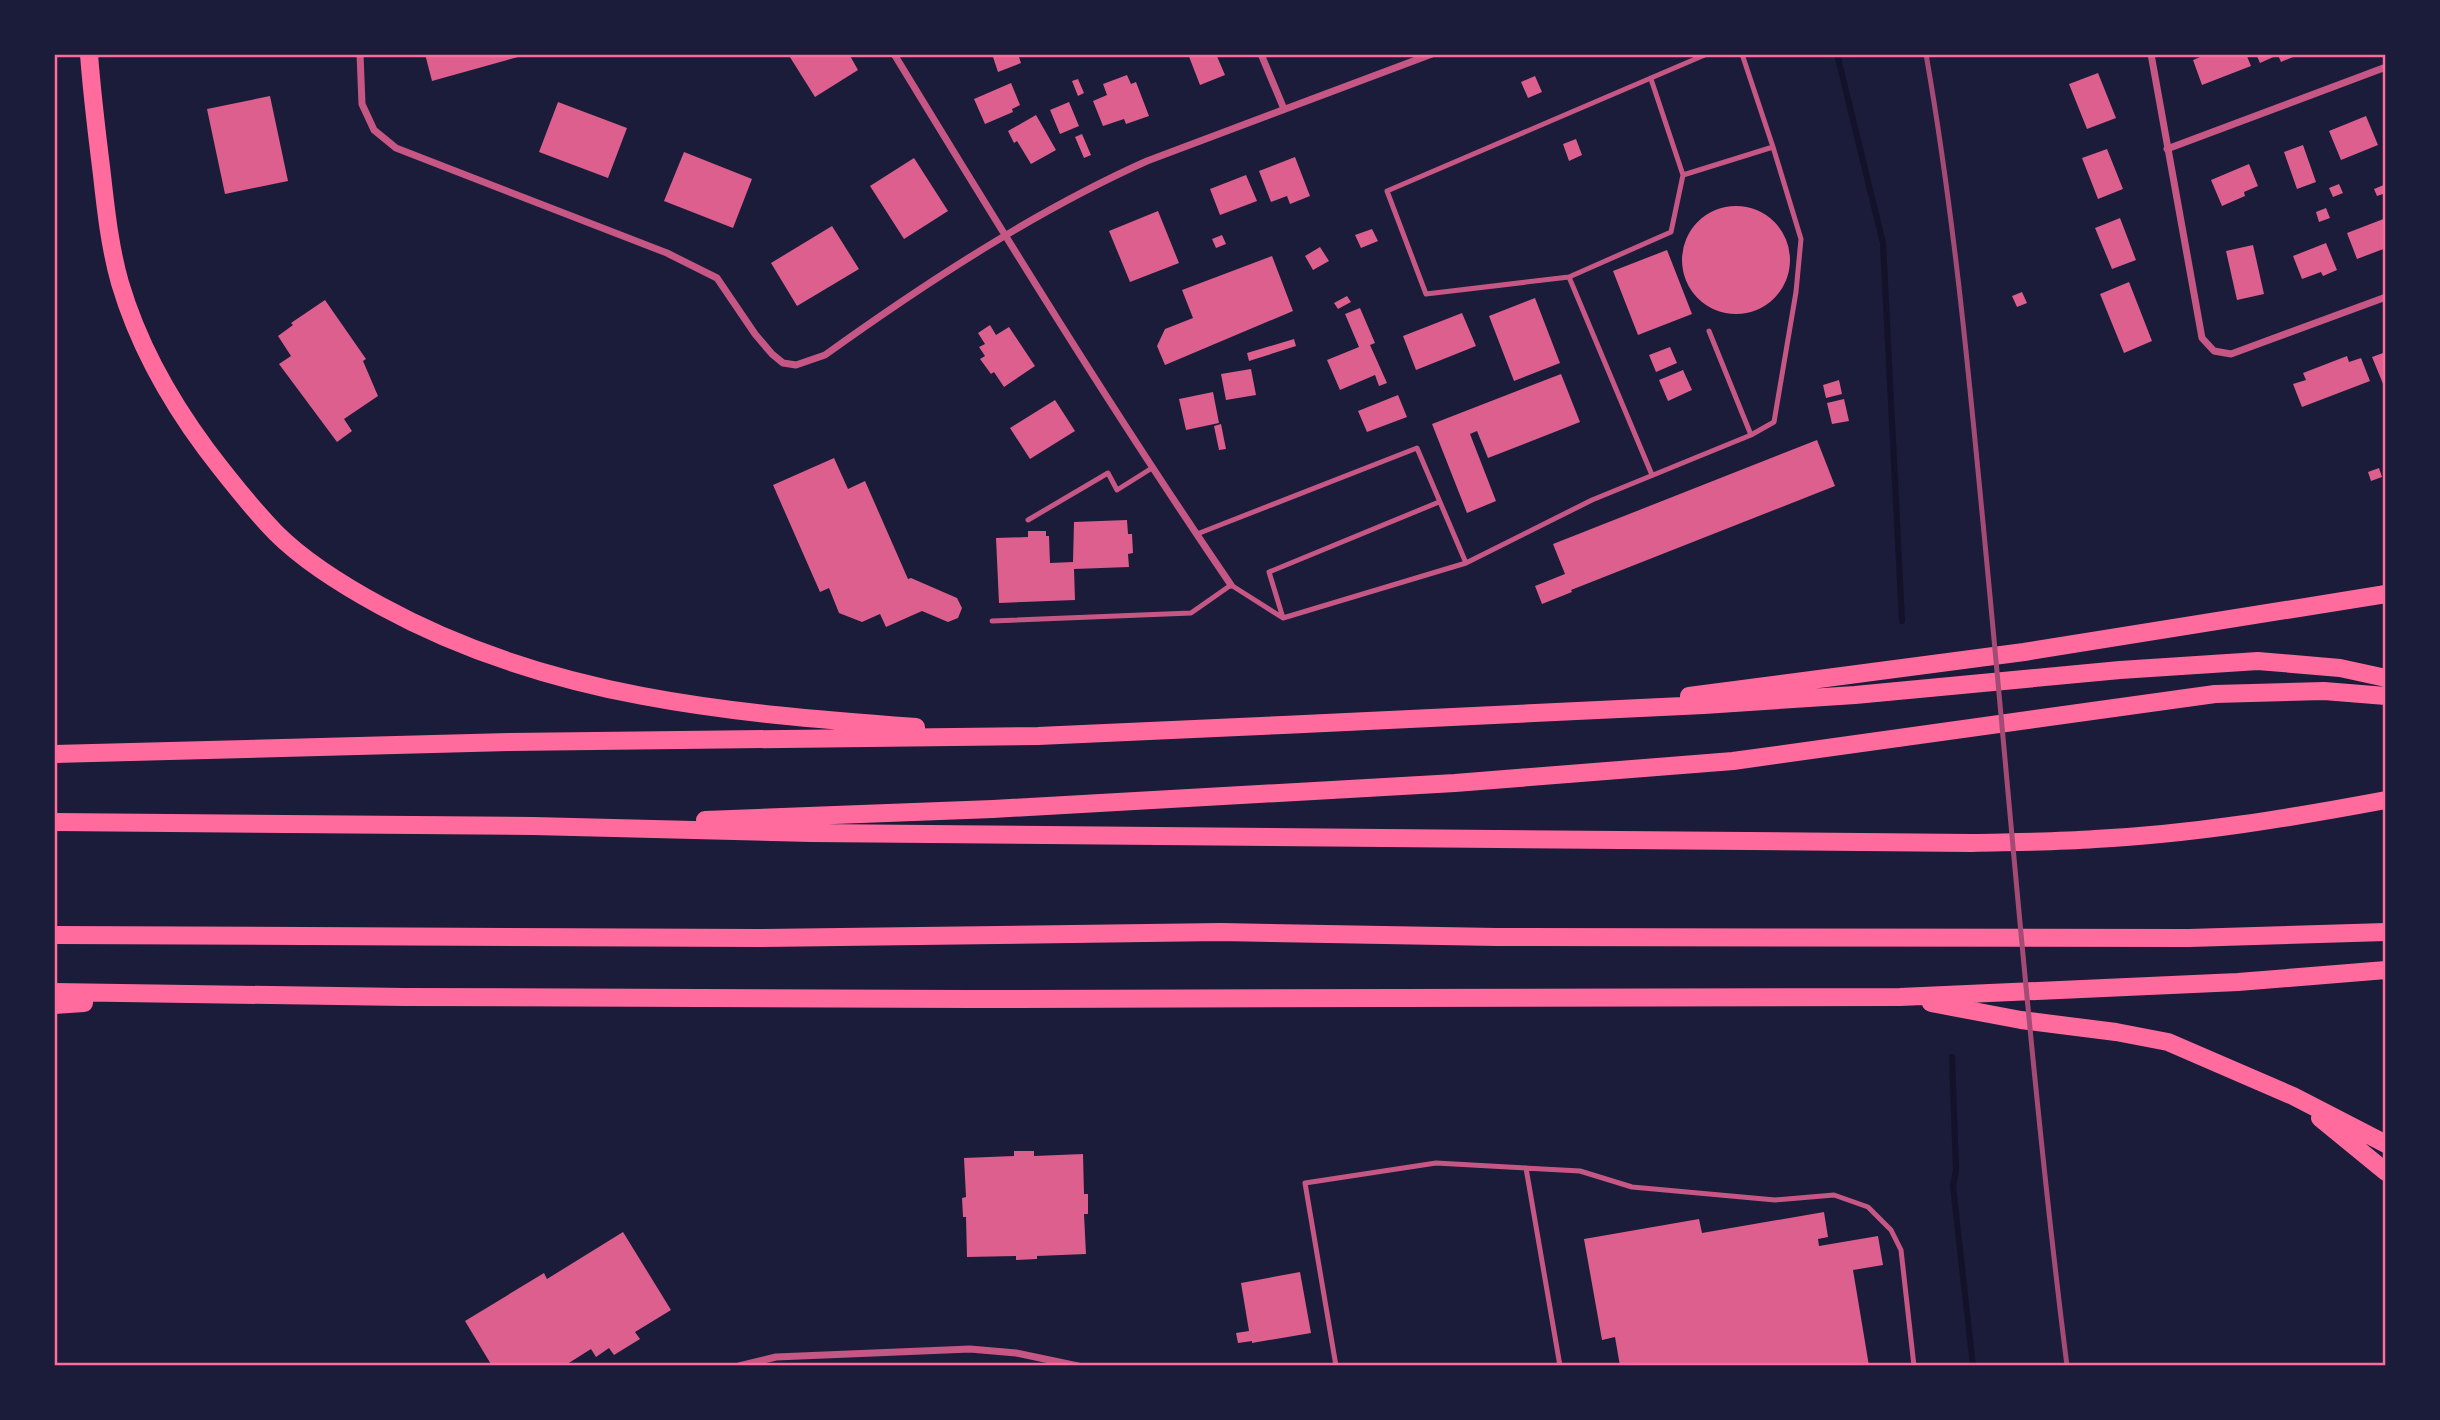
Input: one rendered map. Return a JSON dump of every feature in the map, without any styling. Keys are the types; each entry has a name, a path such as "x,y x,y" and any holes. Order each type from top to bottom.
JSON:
{"highway":[{"path":"89,54 109,237 120,284 146,353 179,412 225,475 278,535 344,586 411,622 485,654 560,678 642,698 729,711 1038,736"},
{"path":"1560,713 2024,652 2386,594"},
{"path":"54,754 509,743 1038,736 1560,713 1855,695 2120,670 2258,661 2340,668 2386,678"},
{"path":"533,826 993,809 1455,783 1733,761 2215,694 2324,691 2386,696"},
{"path":"54,822 533,826 825,833 1972,843 2095,839 2210,829 2386,800"},
{"path":"54,935 759,938 1221,932 1497,937 2189,938 2386,932"},
{"path":"54,992 245,996 931,999 1900,998 2238,982 2386,970"},
{"path":"54,1005 245,996"},
{"path":"1900,998 2021,1020 2116,1032 2168,1042 2293,1096 2386,1144"},
{"path":"2293,1096 2386,1172"}],"street":[{"path":"360,54 362,104 374,130 396,148 667,254 717,278 772,354 783,363 796,365 825,355 1005,236 1127,170 1432,54"},
{"path":"894,54 1152,468 1231,585"},
{"path":"1261,54 1284,109"},
{"path":"2151,54 2202,338 2214,351 2231,354 2386,297"},
{"path":"2167,149 2386,67"},
{"path":"739,1366 776,1357 970,1349 1016,1353 1078,1366"}],"lane":[{"path":"1651,79 1683,174 1671,232 1569,277 1426,295 1387,191 1707,54"},
{"path":"992,621 1191,613 1231,585 1283,618 1466,563 1592,500 1751,435 1774,422 1796,292 1801,239 1742,54"},
{"path":"1683,174 1773,147"},
{"path":"1569,277 1652,475"},
{"path":"1709,331 1751,435"},
{"path":"1197,534 1417,448 1466,563"},
{"path":"1028,520 1108,473 1118,490 1152,468"},
{"path":"1283,618 1269,572 1439,502"},
{"path":"1336,1366 1305,1183 1436,1163 1580,1171 1632,1187 1762,1199 1834,1195 1868,1208 1891,1230 1901,1250 1914,1366"},
{"path":"1526,1168 1560,1366"}],"building":[{"path":"425,54 525,54 525,55 432,81"},
{"path":"788,54 849,54 858,70 815,97"},
{"path":"992,54 1018,54 1021,63 998,72"},
{"path":"1188,54 1216,54 1225,75 1200,85"},
{"path":"2207,54 2246,54 2251,66 2202,85 2193,60"},
{"path":"2256,54 2300,54 2281,62 2278,55 2260,63"},
{"path":"2098,73 2116,118 2087,129 2069,84"},
{"path":"1127,75 1131,84 1136,82 1149,116 1126,124 1124,119 1103,126 1093,101 1107,95 1103,84"},
{"path":"1535,76 1542,92 1528,98 1521,82"},
{"path":"1078,79 1084,93 1078,96 1072,81"},
{"path":"1011,83 1020,105 1012,109 1013,112 985,124 974,99"},
{"path":"270,96 288,181 225,194 207,109"},
{"path":"558,102 627,128 608,178 539,152"},
{"path":"1069,102 1079,126 1060,134 1050,110"},
{"path":"1036,115 1056,150 1031,164 1008,131"},
{"path":"2366,116 2378,145 2341,160 2329,131"},
{"path":"1082,134 1091,155 1084,158 1075,137"},
{"path":"1576,139 1582,155 1569,161 1563,144"},
{"path":"2303,145 2316,182 2297,189 2284,152"},
{"path":"2107,149 2123,189 2098,199 2082,158"},
{"path":"684,152 752,179 733,228 664,201"},
{"path":"1295,157 1310,196 1290,204 1287,196 1271,202 1259,171"},
{"path":"914,158 948,211 904,239 870,186"},
{"path":"2249,164 2258,186 2244,192 2245,196 2222,206 2211,180"},
{"path":"1246,175 1257,201 1220,215 1210,189"},
{"path":"2339,184 2343,193 2333,197 2329,188"},
{"path":"2386,184 2386,201 2383,194 2377,196 2374,189"},
{"path":"1736,206 1757,210 1774,222 1786,239 1790,260 1786,281 1774,298 1757,310 1736,314 1715,310 1698,298 1686,281 1682,260 1686,239 1698,222 1715,210"},
{"path":"2326,208 2330,218 2319,222 2316,212"},
{"path":"1158,211 1179,263 1130,282 1109,231"},
{"path":"2120,218 2136,260 2112,269 2095,228"},
{"path":"2386,218 2386,248 2357,259 2347,233"},
{"path":"832,226 859,269 797,306 771,263"},
{"path":"1372,229 1378,241 1361,248 1355,235"},
{"path":"1222,235 1226,244 1216,248 1212,239"},
{"path":"2326,243 2337,270 2323,276 2321,272 2302,279 2293,256"},
{"path":"2253,245 2264,294 2237,300 2226,251"},
{"path":"1320,247 1329,261 1313,270 1305,256"},
{"path":"1667,250 1692,314 1638,335 1613,271"},
{"path":"1272,256 1293,311 1165,365 1157,346 1165,329 1193,318 1182,290"},
{"path":"2129,282 2152,341 2124,353 2100,294"},
{"path":"2022,292 2027,303 2017,307 2012,296"},
{"path":"1347,296 1351,302 1338,309 1334,303"},
{"path":"1535,298 1560,363 1514,381 1489,316"},
{"path":"325,300 366,359 363,361 378,396 344,419 352,431 337,442 279,364 291,356 278,336 293,325 291,323"},
{"path":"1360,308 1375,343 1370,345 1387,383 1379,386 1375,375 1340,390 1327,360 1359,347 1345,314"},
{"path":"1462,313 1476,346 1416,370 1403,336"},
{"path":"990,325 996,335 1009,327 1035,366 1004,387 994,372 991,374 980,359 985,356 979,347 985,344 978,333"},
{"path":"1294,339 1296,346 1249,361 1247,353"},
{"path":"1670,347 1677,363 1656,372 1649,355"},
{"path":"2386,352 2386,391 2372,357"},
{"path":"2347,356 2349,362 2361,358 2370,381 2302,407 2293,384 2306,380 2303,373"},
{"path":"1251,369 1256,395 1226,400 1221,374"},
{"path":"1683,370 1692,390 1668,401 1659,380"},
{"path":"1561,374 1580,422 1488,458 1477,431 1470,434 1496,501 1467,513 1432,424"},
{"path":"1839,380 1842,394 1826,398 1823,385"},
{"path":"1213,392 1219,423 1186,430 1179,399"},
{"path":"1398,395 1407,417 1367,432 1358,411"},
{"path":"1844,399 1849,421 1832,424 1827,403"},
{"path":"1055,400 1075,431 1030,459 1010,428"},
{"path":"1221,424 1226,449 1219,450 1214,426"},
{"path":"1817,440 1835,486 1571,590 1572,592 1542,604 1535,586 1565,574 1553,544"},
{"path":"834,458 848,489 865,481 908,579 957,598 962,608 958,618 948,622 922,611 886,627 880,614 862,622 839,613 829,588 820,592 773,485"},
{"path":"2379,468 2382,477 2371,481 2368,472"},
{"path":"1127,520 1128,534 1132,534 1133,553 1128,554 1129,567 1074,569 1075,600 999,603 996,538 1028,537 1028,531 1046,531 1046,536 1049,536 1050,563 1073,562 1074,522"},
{"path":"1014,1151 1034,1151 1034,1156 1083,1154 1084,1194 1088,1194 1088,1214 1084,1214 1086,1254 1037,1256 1037,1259 1016,1260 1016,1256 967,1257 966,1217 963,1217 962,1198 966,1197 964,1158 1014,1156"},
{"path":"1824,1212 1828,1237 1818,1239 1819,1246 1878,1236 1883,1265 1853,1270 1869,1366 1620,1366 1615,1337 1602,1340 1584,1239 1699,1219 1702,1233"},
{"path":"623,1232 671,1310 635,1332 640,1339 614,1355 609,1348 596,1357 591,1349 564,1366 492,1366 465,1321 544,1273 547,1279"},
{"path":"1300,1272 1311,1333 1238,1343 1236,1333 1249,1331 1241,1283"}],"waterway":[{"path":"1837,54 1883,243 1902,621"},
{"path":"1952,1057 1956,1170 1953,1186 1973,1366"}],"railway":[{"path":"1926,54 1954,241 1968,366 2033,1062 2067,1366"}]}
